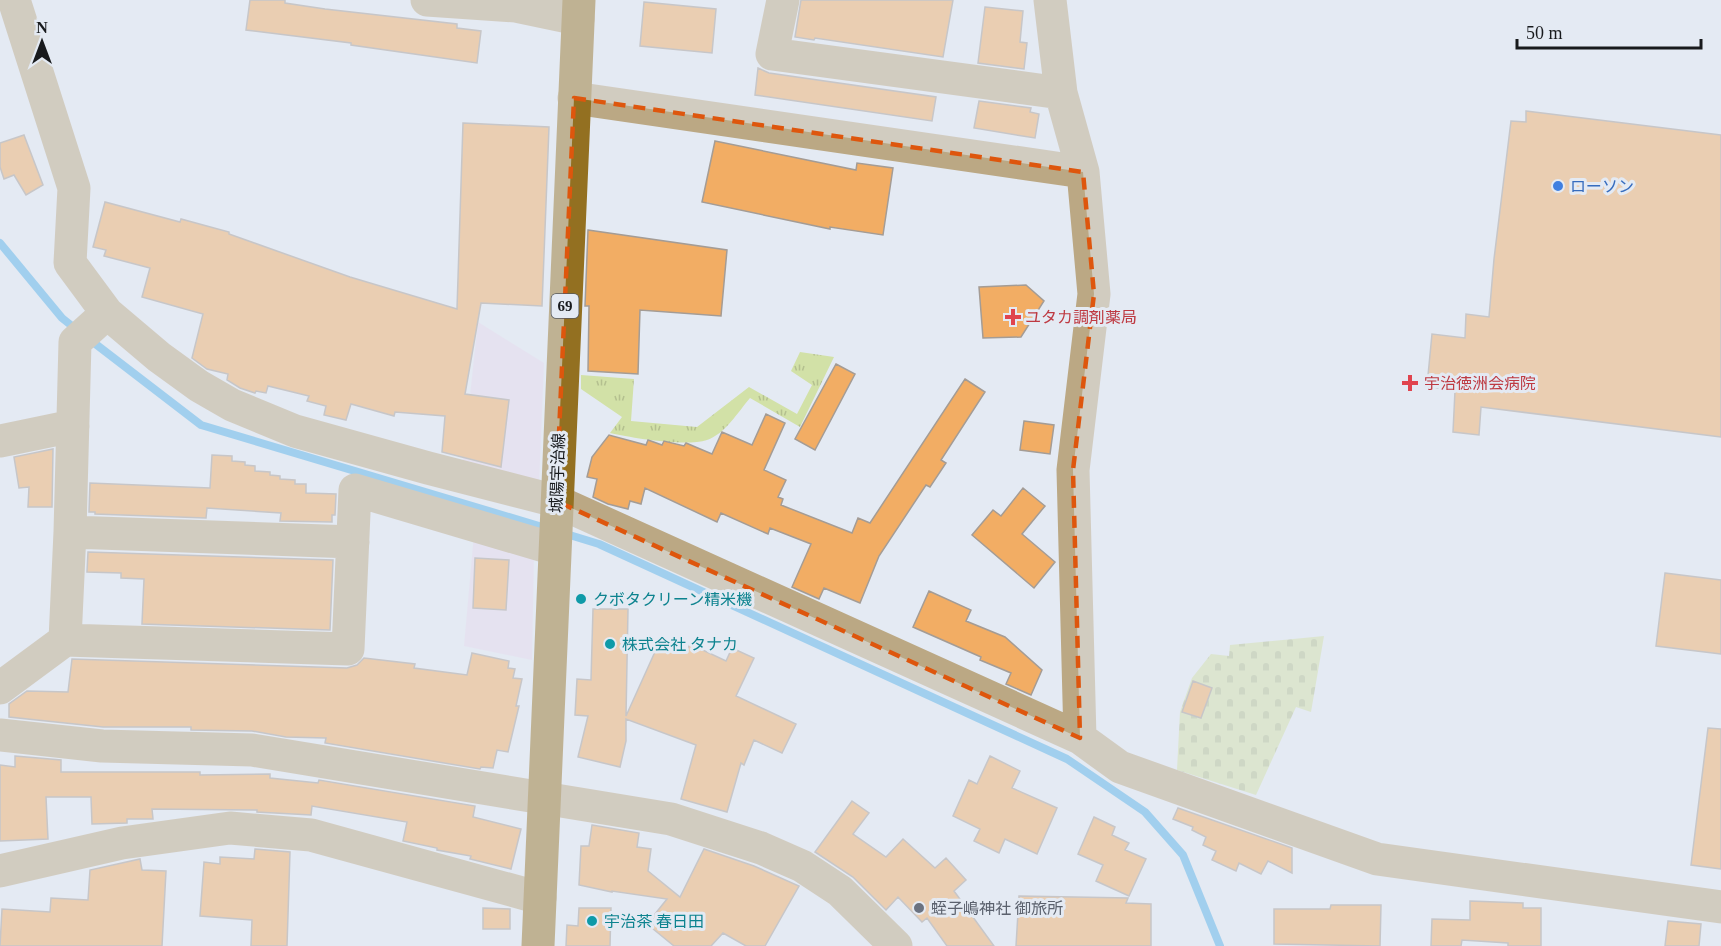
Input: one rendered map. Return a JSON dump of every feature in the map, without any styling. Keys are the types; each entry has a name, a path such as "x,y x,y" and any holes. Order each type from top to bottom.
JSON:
{"main road":[{"name":"城陽宇治線","path":"538,946 578,10"}],"street":[{"path":"14,0 75,188 70,263 103,315 198,386 232,405 295,431 428,468 555,526 1080,738 1120,767 1377,860 1721,907"},
{"path":"427,0 578,10"},
{"path":"783,0 772,54 1061,93"},
{"path":"1050,0 1061,93 1083,172 1094,294 1073,470 1080,738"},
{"path":"574,98 1083,172"},
{"path":"65,640 74,426 75,342 103,315"},
{"path":"0,441 74,426"},
{"path":"0,688 65,640 348,649 355,490 555,526"},
{"path":"70,532 352,542"},
{"path":"0,735 102,746 252,750 671,819 761,848 802,866 840,891 896,946"},
{"path":"0,871 122,843 230,828 311,835 540,898"}],"highlighted area":[{"path":"574,98 1083,172 1094,294 1073,470 1080,738 556,501"}],"shaded area":[{"path":"478,322 544,363 539,485 462,469"},
{"path":"474,534 534,553 532,660 464,646"}],"green space":[{"path":"800,352 834,357 800,427 750,398 720,433 707,440 686,443 632,437 610,433 622,417 581,389 581,375 634,379 631,421 697,427 749,387 797,414 812,385 791,371"},
{"path":"1324,636 1311,712 1296,707 1256,795 1177,770 1180,712 1192,678 1211,654 1229,656 1230,645"}],"building":[{"path":"250,0 285,0 285,3 325,9 457,24 457,28 481,31 477,63 351,45 351,43 246,30"},
{"path":"801,0 953,0 943,57 795,37"},
{"path":"644,2 716,9 712,53 640,46"},
{"path":"985,7 1023,11 1020,42 1027,43 1024,69 978,63"},
{"path":"758,68 769,73 936,97 932,121 755,95"},
{"path":"979,101 1031,108 1030,112 1039,114 1035,138 974,128"},
{"name":"宇治徳洲会病院","path":"1526,111 1721,135 1721,437 1481,407 1479,435 1453,432 1455,391 1427,386 1432,334 1465,338 1466,314 1489,317 1511,121 1526,122"},
{"path":"463,123 549,127 542,306 481,303 465,394 509,400 501,467 442,452 445,416 395,412 394,416 351,404 346,420 324,415 326,406 307,401 309,396 268,386 266,393 256,391 255,393 240,388 227,380 228,374 207,369 192,358 203,314 142,297 150,268 104,256 106,250 93,247 105,202 180,222 181,219 229,232 229,234 350,277 457,309"},
{"path":"24,135 43,185 26,195 14,175 4,179 0,167 0,143"},
{"path":"715,141 856,170 857,163 893,168 883,235 830,227 830,229 702,202"},
{"path":"588,230 727,250 721,316 640,310 638,374 588,371 589,306 585,306"},
{"name":"ユタカ調剤薬局","path":"1026,285 1044,301 1021,337 983,338 979,287"},
{"path":"836,364 855,374 815,450 795,439"},
{"path":"965,379 985,392 941,460 946,463 930,487 926,485 879,556 860,603 824,588 819,599 792,587 811,544 770,528 768,534 721,513 717,522 645,488 641,504 630,501 628,509 608,504 593,497 597,479 587,477 592,457 609,435 646,445 648,440 662,445 664,441 684,446 686,443 712,454 722,432 752,445 766,414 785,423 764,470 786,480 778,497 783,499 781,505 852,533 858,518 870,523"},
{"path":"1024,421 1054,425 1050,454 1020,450"},
{"path":"53,449 52,507 28,507 29,487 19,488 14,457"},
{"path":"212,455 232,456 232,461 255,466 255,471 270,472 270,475 280,476 280,479 295,480 295,484 306,484 306,493 336,494 335,515 332,515 332,522 280,521 281,513 207,508 206,518 89,512 90,483 210,488"},
{"path":"1023,488 1045,506 1022,534 1055,562 1034,588 972,535 993,510 1001,516"},
{"path":"88,552 333,560 330,630 142,624 144,579 121,578 121,573 87,572"},
{"path":"475,558 509,560 506,610 473,608"},
{"path":"1665,573 1721,580 1721,654 1656,646"},
{"path":"929,591 971,610 966,621 1005,637 1042,670 1031,695 1006,684 1011,673 913,627"},
{"path":"593,609 628,609 626,716 659,643 676,650 678,647 687,651 690,644 726,661 732,648 754,658 736,696 796,724 782,753 754,740 744,765 741,763 727,812 681,799 696,745 626,719 626,741 620,767 578,757 588,716 575,715 577,679 591,680"},
{"path":"472,653 509,661 508,668 515,669 513,678 522,679 516,706 519,706 508,752 497,750 493,768 481,767 480,769 325,743 326,738 286,737 252,731 191,730 191,727 103,727 9,717 9,704 27,691 68,692 72,659 347,668 357,665 364,658 415,664 414,668 467,675"},
{"path":"1193,681 1212,688 1201,718 1182,712"},
{"path":"1708,728 1721,729 1721,869 1691,865"},
{"path":"15,756 61,760 61,772 270,774 270,778 318,783 319,780 475,806 473,817 521,829 511,869 470,859 471,856 403,841 407,822 312,806 311,815 257,812 257,810 152,809 153,819 127,819 127,823 92,824 91,797 46,797 48,839 0,841 0,765 15,767"},
{"path":"990,756 1020,771 1012,788 1057,808 1037,854 1005,839 999,853 974,841 980,829 953,816 969,780 977,784"},
{"path":"852,801 869,813 853,834 886,857 903,839 935,868 946,858 966,880 954,891 994,946 947,946 927,918 922,922 898,897 886,910 853,877 815,852"},
{"path":"1178,808 1292,848 1292,873 1268,861 1261,874 1239,863 1236,871 1212,860 1216,851 1203,845 1206,837 1192,830 1193,827 1173,819"},
{"path":"1094,817 1115,827 1112,835 1129,843 1125,850 1146,859 1129,896 1096,881 1103,865 1078,854"},
{"path":"592,825 639,833 637,847 651,849 648,871 680,897 704,849 754,866 799,886 765,946 746,946 723,933 711,946 674,946 647,924 667,899 579,885 581,846 589,846"},
{"path":"255,849 290,852 287,946 251,946 252,920 200,916 204,862 220,864 220,857 254,859"},
{"path":"140,859 142,870 166,871 162,946 0,946 2,909 50,912 51,898 88,900 90,870"},
{"path":"1019,896 1128,898 1126,903 1151,904 1151,946 1016,946"},
{"path":"1470,901 1523,903 1523,908 1541,908 1541,946 1508,946 1508,943 1462,940 1461,946 1431,946 1432,919 1470,920"},
{"path":"1331,905 1381,905 1380,946 1274,944 1274,909 1330,909"},
{"path":"483,908 510,909 510,929 483,929"},
{"name":"宇治茶 春日田","path":"579,908 611,908 610,946 566,946 567,925 578,926"},
{"path":"1668,921 1701,924 1699,946 1665,946"}],"waterway":[{"path":"0,243 62,318 77,330"},
{"path":"89,339 201,425 549,529"},
{"path":"563,533 599,544 1067,759 1145,812 1183,855 1220,946"}],"place":[{"name":"ローソン","path":"1558,186"},
{"name":"ユタカ調剤薬局","path":"1013,317"},
{"name":"宇治徳洲会病院","path":"1410,383"},
{"name":"クボタクリーン精米機","path":"581,599"},
{"name":"株式会社 タナカ","path":"610,644"},
{"name":"蛭子嶋神社 御旅所","path":"919,908"},
{"name":"宇治茶 春日田","path":"592,921"}]}
